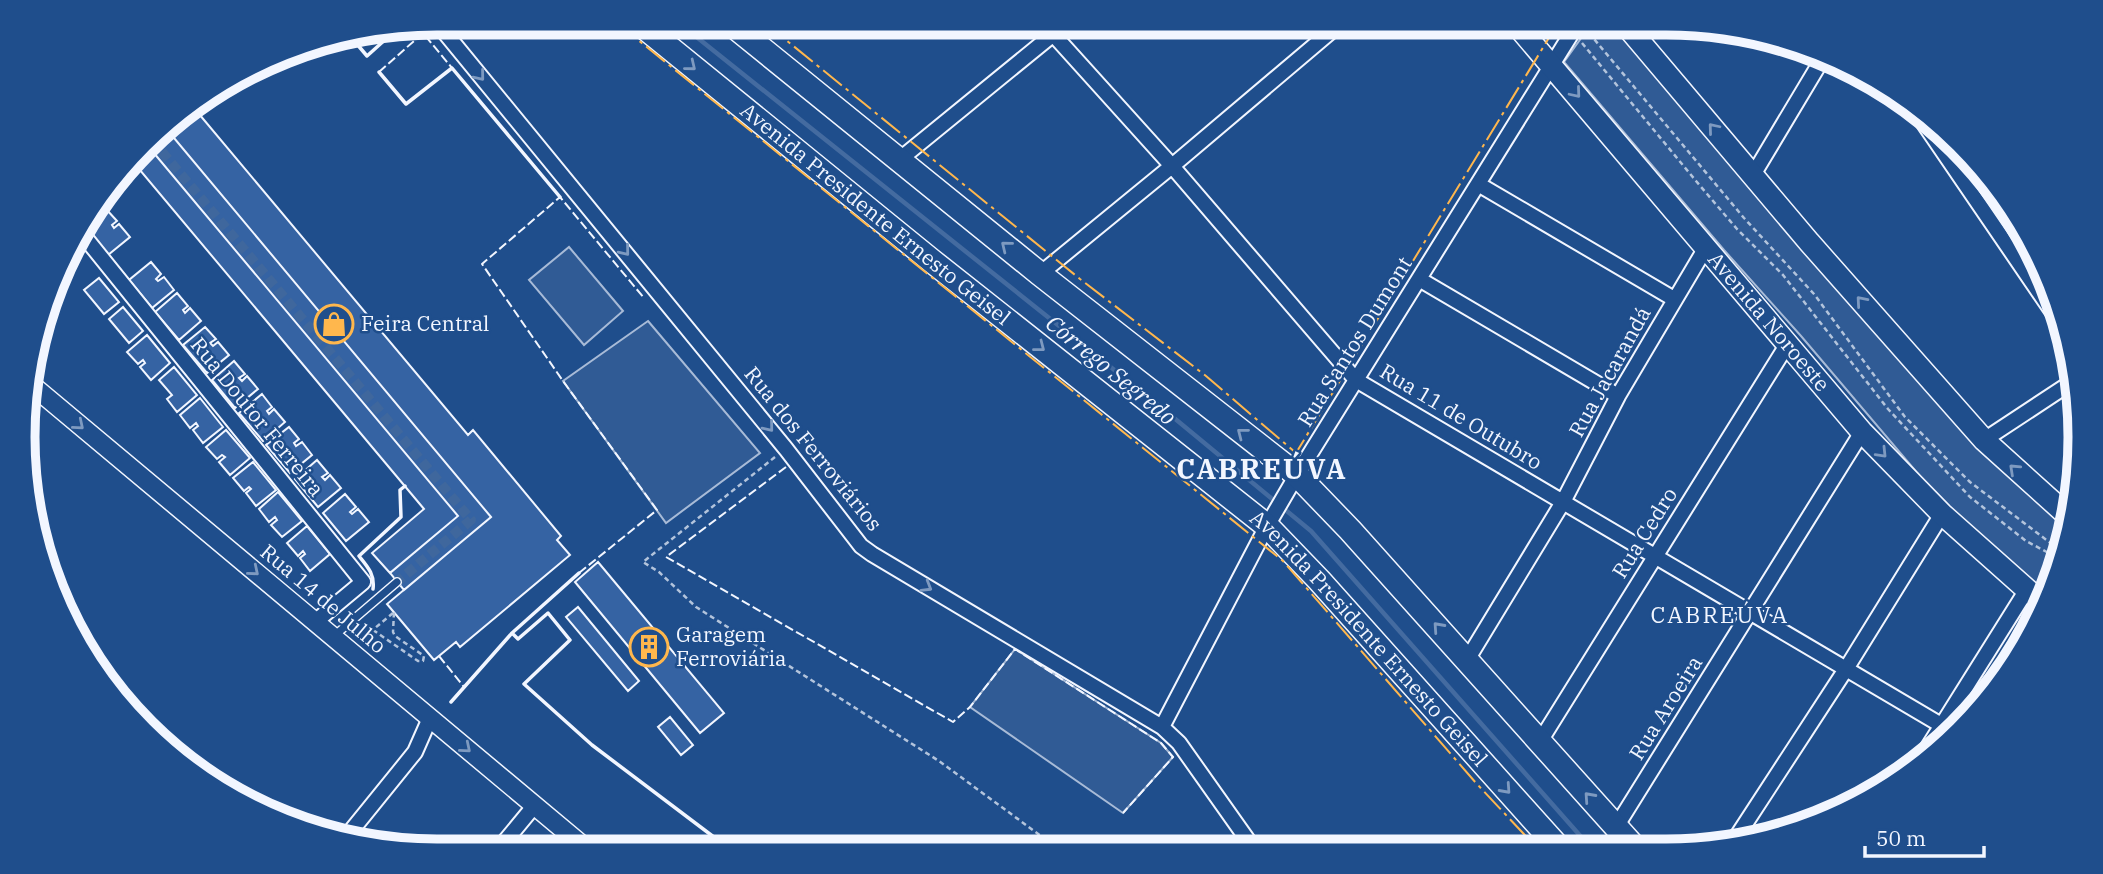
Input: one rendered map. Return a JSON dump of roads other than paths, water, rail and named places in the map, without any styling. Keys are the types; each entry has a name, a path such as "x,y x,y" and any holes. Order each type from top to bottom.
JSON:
{"main road":[{"name":"Avenida Presidente Ernesto Geisel","path":"654,35 932,261 1268,524 1551,839"},
{"path":"745,35 1296,477 1350,530 1627,839"},
{"name":"Avenida Noroeste","path":"1526,35 1862,432 1942,514 2034,597"},
{"path":"1635,35 1867,309 1984,440 2061,509"}],"street":[{"name":"Rua dos Ferroviários","path":"447,35 786,449 861,546 1162,727 1179,743 1247,839"},
{"path":"899,160 1052,35"},
{"name":"Rua 11 de Outubro","path":"1054,35 1172,166 1356,380 1944,727"},
{"path":"1040,274 1327,35"},
{"name":"Rua Santos Dumont","path":"1162,727 1268,524 1296,477 1552,65 1577,35"},
{"path":"1753,174 1819,65"},
{"path":"1933,137 2043,298"},
{"path":"1478,184 1675,299"},
{"name":"Rua Doutor Ferreira","path":"87,240 363,582 315,622"},
{"name":"Rua Jacarandá","path":"1467,660 1563,502 1618,396 1705,249"},
{"path":"1419,279 1618,396"},
{"name":"Rua Cedro","path":"1539,743 1787,345"},
{"path":"1984,440 2065,387"},
{"name":"Rua 14 de Julho","path":"38,390 575,839"},
{"name":"Rua Aroeira","path":"1616,827 1862,432"},
{"path":"1740,832 1846,669 1942,514"},
{"path":"1960,710 2034,597"},
{"path":"352,829 415,752 429,718"},
{"path":"507,839 535,806"}],"lane":[{"path":"332,636 397,582"}],"waterway":[{"name":"Córrego Segredo","path":"694,35 1162,408 1311,531 1583,839"}],"tunnel":[{"path":"159,148 471,520 397,582"}],"place":[{"name":"Feira Central","path":"334,324"},
{"name":"Garagem Ferroviária","path":"649,647"}],"district":[{"name":"CABREÚVA","path":"1262,469"},
{"name":"CABREÚVA","path":"1720,615"}]}
